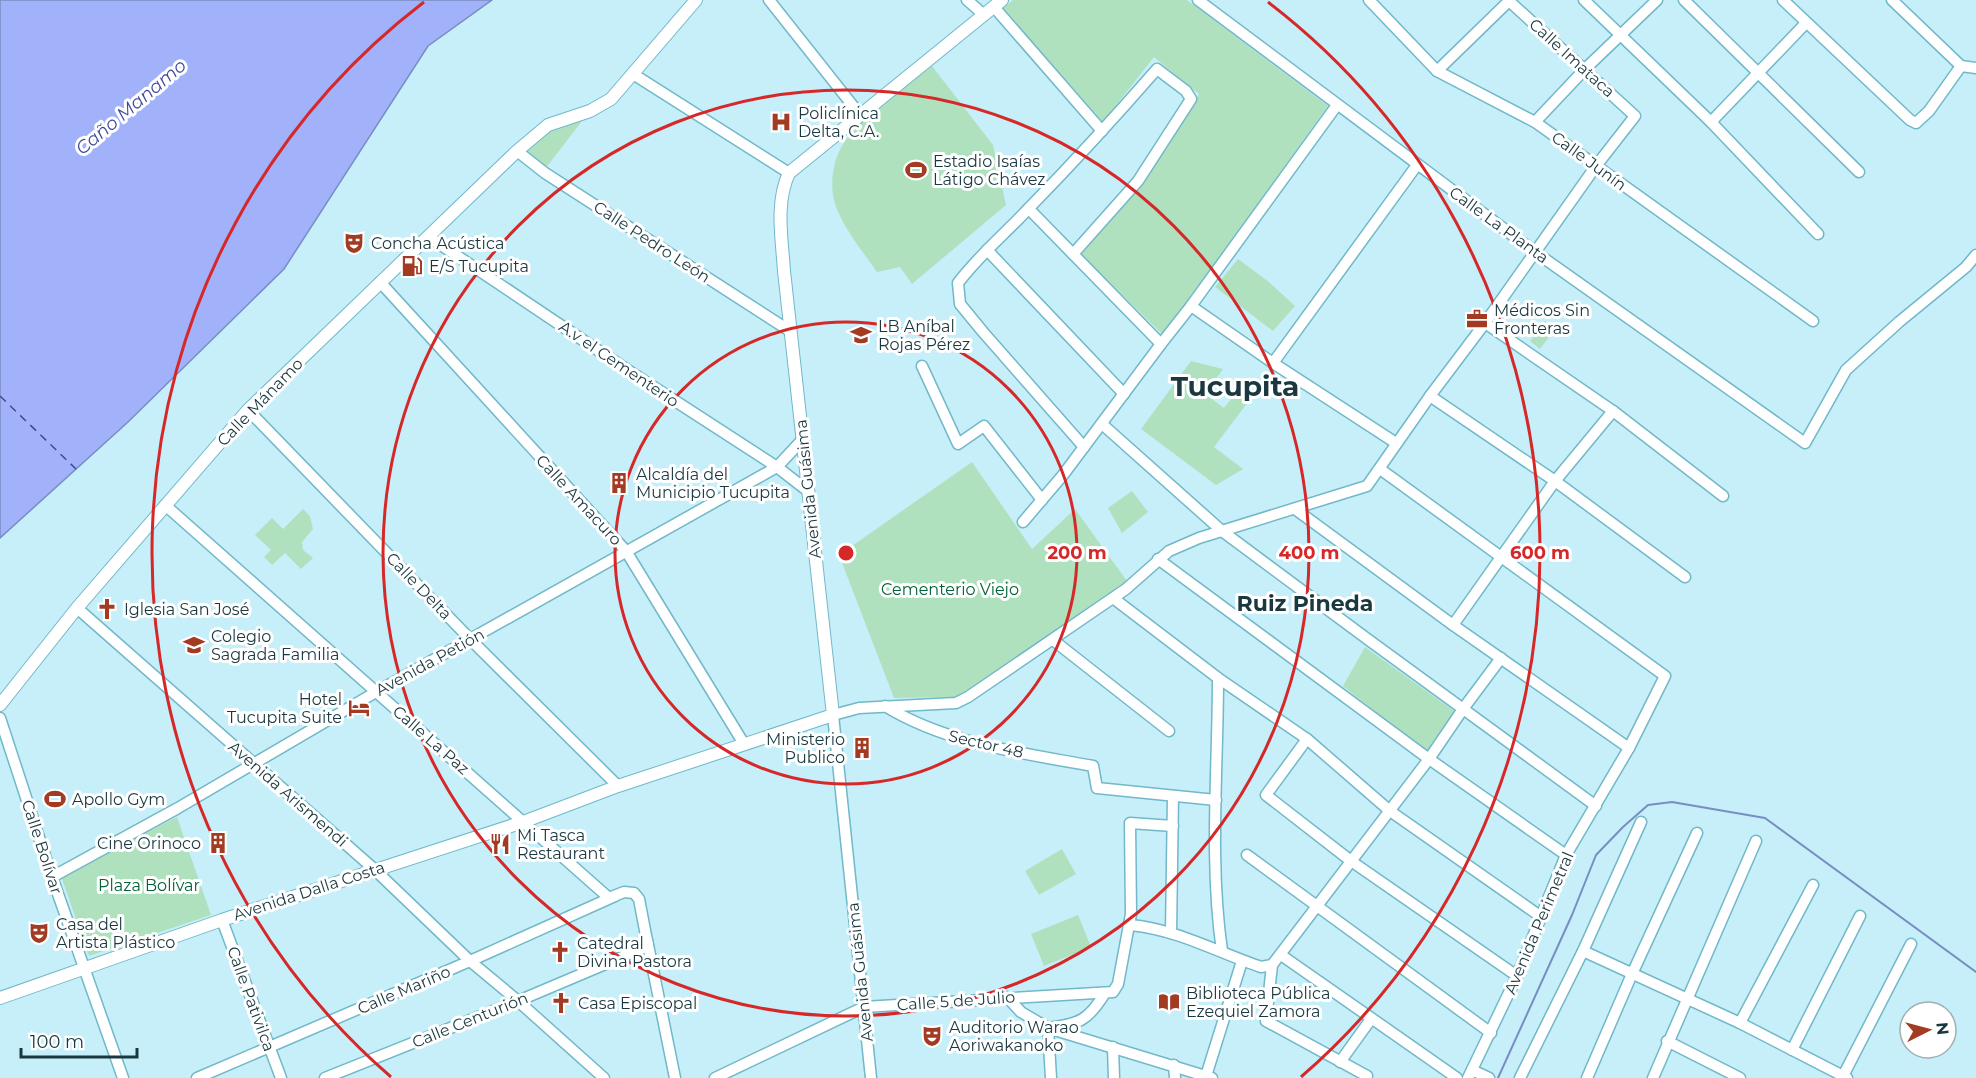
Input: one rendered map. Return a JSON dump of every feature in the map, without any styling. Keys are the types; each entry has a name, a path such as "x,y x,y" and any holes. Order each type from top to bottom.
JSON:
{"main road":[{"path":"633,74 696,0"},
{"path":"789,173 998,3"},
{"name":"Calle Mánamo","path":"0,705 76,608 248,410 517,151 548,125 590,111 611,99 633,74"},
{"name":"Avenida Guásima","path":"789,173 782,194 780,218 790,331 833,715"},
{"name":"Avenida Dalla Costa","path":"0,998 222,920 523,822 618,786 833,715"}],"street":[{"path":"769,0 861,116"},
{"path":"967,0 984,15"},
{"name":"Calle La Planta","path":"1198,0 1534,252 1805,443 1846,370 1899,322 1966,267 1976,255"},
{"name":"Calle Junín","path":"1369,0 1437,70 1535,122 1813,321"},
{"path":"1584,0 1711,122 1818,234"},
{"path":"1535,122 1585,69 1657,0"},
{"path":"1684,0 1859,172"},
{"path":"1783,0 1910,120 1916,123 1929,111 1960,66"},
{"path":"1892,0 1960,66 1976,68"},
{"path":"1437,70 1509,1"},
{"name":"Calle Imataca","path":"1509,1 1635,116 1596,166"},
{"path":"998,3 1102,131"},
{"path":"1711,122 1806,23"},
{"path":"1073,254 1138,181 1191,99 1186,91 1157,69 1029,209 969,268 958,283 960,304 1084,447"},
{"path":"633,74 789,173"},
{"path":"1023,522 1063,475 1191,306 1336,105"},
{"name":"Calle Pedro León","path":"517,151 545,172 790,331"},
{"path":"1273,363 1417,165"},
{"path":"833,715 859,708 956,703 968,698 1126,589 1158,560 1182,544 1367,486 1596,166"},
{"path":"1029,209 1161,344"},
{"name":"A.v el Cementerio","path":"429,237 629,372 777,467 808,490"},
{"path":"987,250 1124,394"},
{"name":"Calle Amacuro","path":"380,282 626,551 744,744"},
{"path":"1191,306 1273,363 1396,443"},
{"path":"1485,323 1613,411 1723,496"},
{"path":"922,366 958,444 984,426 1042,500"},
{"path":"1430,396 1555,481 1685,577"},
{"name":"Calle Delta","path":"248,410 471,640 618,786"},
{"path":"1453,625 1555,481 1613,411"},
{"path":"1102,424 1222,531 1596,806"},
{"name":"Avenida Petión","path":"52,877 777,467 802,439"},
{"path":"1380,469 1501,559"},
{"name":"Calle La Paz","path":"165,505 609,898"},
{"path":"1294,509 1453,625 1629,748"},
{"name":"Avenida Perimetral","path":"1478,1075 1491,1033 1517,976 1566,855 1629,748 1665,676 1501,559"},
{"path":"1158,560 1429,759 1566,855"},
{"path":"1113,598 1218,678 1307,739 1390,811 1540,916"},
{"name":"Avenida Arismendi","path":"76,608 374,870 470,961 604,1078"},
{"path":"1053,640 1169,731"},
{"path":"1367,1076 1266,1021 1272,965 1429,759 1501,658"},
{"path":"1218,678 1214,854 1218,925 1222,951"},
{"name":"Sector 48","path":"884,706 906,719 941,734 1093,766 1097,788 1173,796"},
{"name":"Avenida Guásima","path":"833,715 871,1078"},
{"name":"Calle Bolívar","path":"0,718 52,877 123,1078"},
{"path":"1307,739 1266,795 1351,861 1517,976"},
{"path":"1171,933 1173,796 1216,800"},
{"path":"1520,1078 1583,951 1641,822"},
{"path":"1048,1028 1082,1020 1096,1009 1105,993 1113,992 1118,984 1130,925 1130,823 1173,826"},
{"path":"1587,1078 1697,833"},
{"path":"1653,1078 1667,1041 1756,841"},
{"path":"1248,855 1491,1033"},
{"path":"1740,1023 1813,885"},
{"path":"609,898 624,892 634,893 639,899 675,1078"},
{"name":"Calle Mariño","path":"197,1078 470,961 609,898"},
{"path":"1792,1050 1860,916"},
{"name":"Calle Pativilca","path":"222,920 281,1078"},
{"path":"1130,925 1152,927 1171,933 1261,967 1272,965"},
{"path":"1583,951 1687,997 1844,1078 1911,944"},
{"name":"Calle Centurión","path":"325,1078 648,946"},
{"path":"1281,955 1457,1078"},
{"path":"1008,997 1021,1012 1048,1028 1209,1077 1242,961"},
{"name":"Calle 5 de Julio","path":"715,1078 864,1007 1105,993"},
{"path":"1340,1062 1371,1019"},
{"path":"1048,1028 1051,1078"},
{"path":"1667,1041 1740,1078"},
{"path":"1113,1047 1114,1078"},
{"path":"1174,1065 1175,1078"}],"green space":[{"path":"1013,0 1187,0 1328,106 1163,335 1080,253 1140,184 1199,94 1154,57 1103,122 1003,8"},
{"name":"Estadio Isaías Látigo Chávez","path":"932,66 993,145 1006,205 912,284 900,267 877,272 852,238 837,210 832,179 836,158 849,136 883,104"},
{"path":"589,112 545,169 517,151 548,125"},
{"path":"1238,259 1269,282 1295,306 1273,331 1215,287"},
{"path":"1545,321 1555,329 1540,349 1530,341"},
{"path":"1191,361 1223,369 1205,394 1224,408 1236,393 1248,402 1214,447 1243,469 1216,485 1141,429"},
{"name":"Cementerio Viejo","path":"972,462 1032,549 1075,509 1127,581 957,697 894,698 839,555"},
{"path":"1132,491 1148,512 1122,533 1108,508"},
{"path":"303,509 310,516 313,529 302,542 303,550 313,558 301,569 285,553 272,565 264,557 271,550 255,535 272,518 283,529"},
{"path":"1365,647 1454,711 1426,752 1343,686"},
{"name":"Plaza Bolívar","path":"177,817 211,915 89,956 61,876"},
{"path":"1062,849 1076,874 1039,895 1025,871"},
{"path":"1078,915 1091,947 1044,966 1031,934"}],"water":[{"name":"Caño Manamo","path":"0,0 492,0 428,46 284,269 128,422 0,538"}],"waterway":[{"path":"1498,1078 1572,915 1596,855 1648,805 1672,802 1765,818 1976,972"}],"ferry route":[{"path":"0,396 76,469"}],"place":[{"name":"Policlínica Delta, C.A.","path":"781,122"},
{"name":"Estadio Isaías Látigo Chávez","path":"916,170"},
{"name":"Concha Acústica","path":"354,243"},
{"name":"E/S Tucupita","path":"412,266"},
{"name":"Médicos Sin Fronteras","path":"1477,319"},
{"name":"LB Aníbal Rojas Pérez","path":"861,335"},
{"name":"Alcaldía del Municipio Tucupita","path":"619,483"},
{"name":"Iglesia San José","path":"107,609"},
{"name":"Colegio Sagrada Familia","path":"194,645"},
{"name":"Hotel Tucupita Suite","path":"359,708"},
{"name":"Ministerio Publico","path":"862,748"},
{"name":"Apollo Gym","path":"55,799"},
{"name":"Cine Orinoco","path":"218,843"},
{"name":"Mi Tasca Restaurant","path":"500,844"},
{"name":"Casa del Artista Plástico","path":"39,933"},
{"name":"Catedral Divina Pastora","path":"560,952"},
{"name":"Biblioteca Pública Ezequiel Zamora","path":"1169,1002"},
{"name":"Casa Episcopal","path":"561,1003"},
{"name":"Auditorio Warao Aoriwakanoko","path":"932,1036"}],"district":[{"name":"Tucupita","path":"1235,386"},
{"name":"Ruiz Pineda","path":"1305,603"}]}
